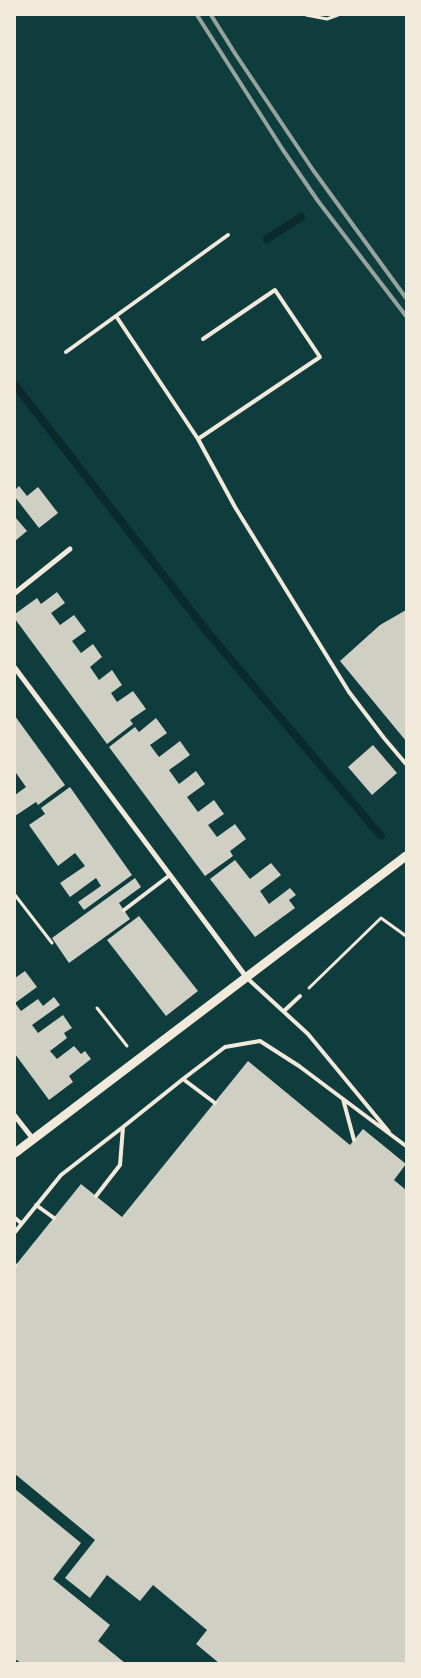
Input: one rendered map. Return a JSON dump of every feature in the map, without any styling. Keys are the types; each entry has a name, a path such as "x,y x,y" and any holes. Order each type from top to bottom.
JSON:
{"street":[{"path":"15,593 70,549"},
{"path":"15,668 247,978"},
{"path":"15,1153 406,856"},
{"path":"15,1116 33,1139"}],"lane":[{"path":"66,352 228,235"},
{"path":"198,439 320,357 275,290 203,339"},
{"path":"116,316 198,439 235,507 349,692 406,764"},
{"path":"124,910 170,875"},
{"path":"247,978 308,1034 389,1132"},
{"path":"284,1011 300,996"},
{"path":"15,1232 61,1175 224,1047 260,1041 299,1066 406,1146"},
{"path":"183,1079 214,1102"},
{"path":"343,1099 354,1140"},
{"path":"96,1196 120,1165 123,1126"},
{"path":"36,1205 54,1218"},
{"path":"15,1218 21,1223"}],"path":[{"path":"306,15 327,19 338,15"},
{"path":"15,894 52,943"},
{"path":"300,996 381,918 406,936"},
{"path":"97,1008 130,1050"}],"building":[{"path":"19,486 27,496 38,487 58,513 39,528 15,497 15,490"},
{"path":"15,517 27,531 15,541"},
{"path":"57,592 65,603 51,613 60,625 74,615 86,631 72,641 81,653 93,644 102,657 90,667 99,680 112,670 122,685 111,693 117,702 133,691 146,709 130,720 133,724 107,744 15,619 15,614 37,598 41,604"},
{"path":"406,610 406,741 340,661 380,625"},
{"path":"15,716 65,785 38,805 36,802 15,816 15,795 26,787 15,774"},
{"path":"156,718 167,733 150,745 159,757 180,741 190,755 169,770 179,784 196,771 205,784 187,797 198,812 214,800 224,814 208,825 217,837 235,824 246,839 230,851 233,856 205,876 109,747 135,727 139,732"},
{"path":"373,745 397,773 372,795 348,767"},
{"path":"70,787 132,875 84,910 78,902 101,886 96,878 70,897 60,883 85,866 75,853 58,866 29,825 45,814 41,808"},
{"path":"235,860 250,879 271,863 281,875 260,891 269,904 290,888 296,895 289,900 295,908 255,937 210,879"},
{"path":"135,878 141,887 119,903 130,919 69,963 52,938"},
{"path":"139,916 198,991 166,1016 107,940"},
{"path":"25,971 37,987 15,1003 15,978"},
{"path":"54,997 60,1005 32,1025 38,1033 63,1015 72,1028 64,1033 67,1038 50,1051 57,1059 74,1046 81,1054 85,1051 91,1059 69,1076 73,1082 49,1100 15,1054 15,1003 21,1011 38,999 43,1006"},
{"path":"248,1061 350,1145 363,1129 406,1164 394,1180 406,1190 406,1663 219,1663 196,1644 207,1630 153,1585 140,1601 107,1575 90,1598 65,1578 95,1540 15,1474 15,1266 81,1184 122,1217"},
{"path":"15,1489 81,1543 53,1579 110,1625 98,1641 125,1663 21,1663 15,1659"}],"waterway":[{"path":"267,239 301,217"},
{"path":"15,385 209,634 381,836"}],"railway":[{"path":"197,15 283,150 318,201 406,316"},
{"path":"211,15 313,170 406,298"}]}
